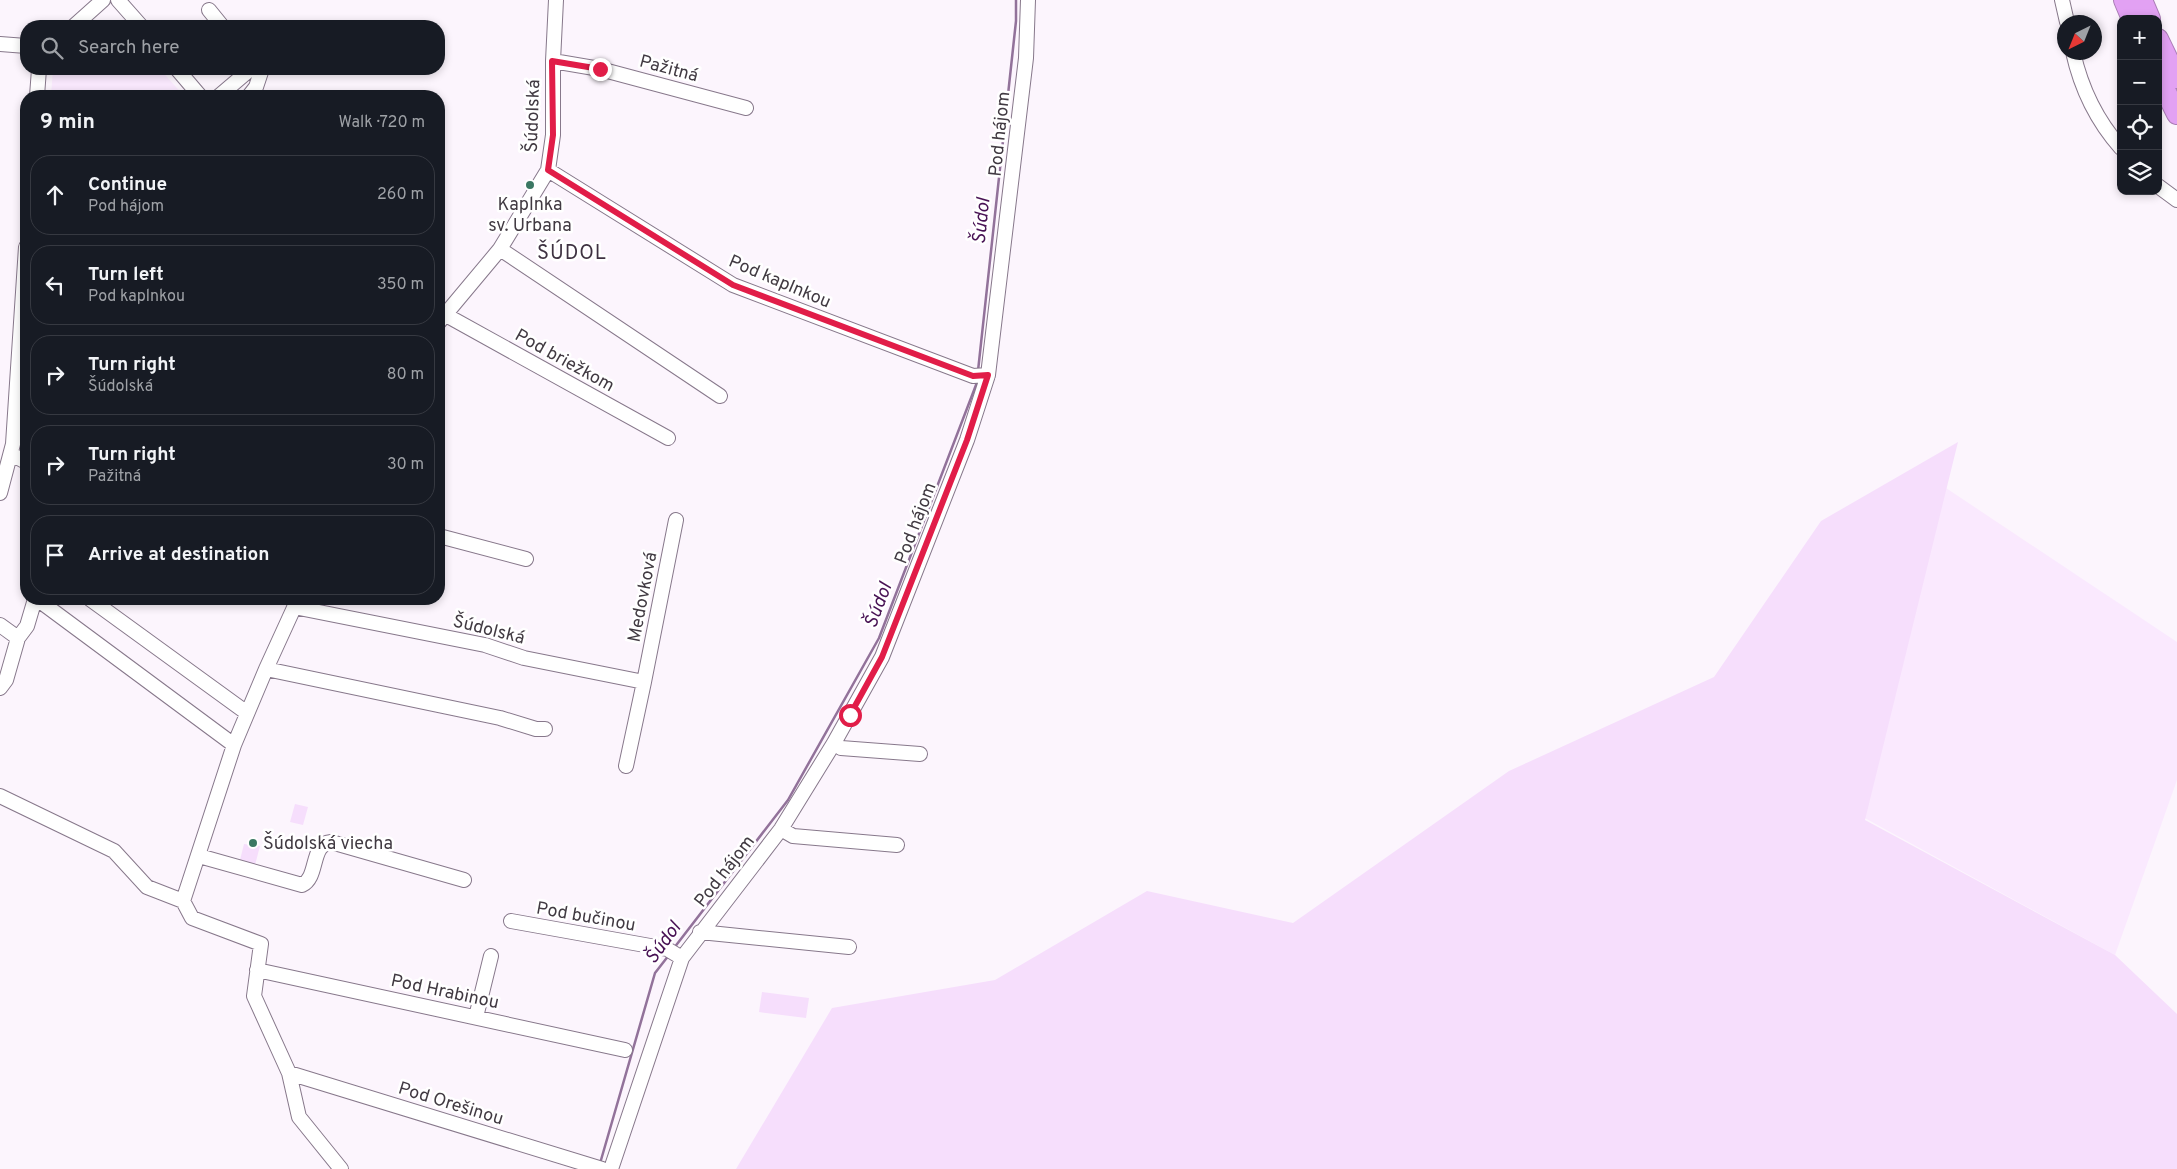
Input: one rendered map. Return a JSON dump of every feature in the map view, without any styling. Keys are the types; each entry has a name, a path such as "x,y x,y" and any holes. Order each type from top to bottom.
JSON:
{"highway":[{"path":"2124,0 2130,15"},
{"path":"2142,0 2148,15"},
{"path":"2162,47 2177,78"},
{"path":"2162,84 2177,114"}],"street":[{"path":"81,20 103,0"},
{"path":"118,0 136,20"},
{"name":"Šúdolská","path":"445,313 500,249 548,170 553,135 552,61 556,0"},
{"name":"Pod hájom","path":"611,1169 675,953 700,932 781,829 834,743 882,657 967,440 981,376 1026,58 1028,0"},
{"path":"2062,0 2065,15"},
{"path":"209,10 217,20"},
{"path":"0,44 20,46"},
{"path":"2075,60 2078,75 2094,112 2117,143"},
{"name":"Pažitná","path":"552,61 600,69 746,108"},
{"path":"37,90 39,75"},
{"path":"182,75 195,90"},
{"path":"226,90 244,75"},
{"path":"254,90 256,87 257,75"},
{"name":"Pod kaplnkou","path":"548,170 733,285 981,376"},
{"path":"2162,189 2177,200"},
{"path":"500,249 720,396"},
{"name":"Pod briežkom","path":"445,320 668,438"},
{"path":"0,493 11,454 20,351"},
{"path":"11,454 20,459"},
{"name":"Medovková","path":"626,766 676,520"},
{"path":"445,538 526,559"},
{"path":"0,688 6,680 18,638 28,626 36,605"},
{"path":"45,605 234,745"},
{"path":"98,605 247,713"},
{"name":"Šúdolská","path":"183,902 234,745 295,605"},
{"name":"Šúdolská","path":"305,605 485,645 524,658 644,682"},
{"path":"0,625 18,638"},
{"path":"266,669 500,718 536,729 545,729"},
{"path":"834,743 841,748 920,754"},
{"path":"0,796 114,851 146,887 183,902 192,918 260,944 254,996 289,1073 299,1117 341,1169"},
{"path":"781,829 793,836 897,844"},
{"path":"199,856 302,885 308,882 320,848 325,842 331,842 464,880"},
{"name":"Pod bučinou","path":"511,921 675,953"},
{"path":"700,932 849,947"},
{"path":"476,1018 491,956"},
{"name":"Pod Hrabinou","path":"257,970 625,1050"},
{"name":"Pod Orešinou","path":"289,1073 602,1169"}],"shaded area":[{"path":"53,75 165,75 179,90 51,90"},
{"path":"1958,442 1865,820 2115,955 2177,1014 2177,1169 736,1169 832,1008 995,980 1147,891 1293,923 1509,771 1714,677 1821,521"},
{"path":"1946,488 2177,642 2177,780 2115,955 1861,816"},
{"path":"295,804 308,807 303,825 290,822"},
{"path":"244,844 260,846 255,865 240,860"},
{"path":"762,992 809,998 806,1018 759,1012"}],"waterway":[{"name":"Šúdol","path":"978,371 1016,21 1016,0"},
{"name":"Šúdol","path":"674,948 788,800 879,638 977,379"},
{"name":"Šúdol","path":"601,1160 655,973 669,955"}],"place":[{"name":"Kaplnka sv. Urbana","path":"530,185"},
{"name":"Šúdolská viecha","path":"253,843"}],"district":[{"name":"ŠÚDOL","path":"572,252"}],"route":[{"path":"600,69 552,61 553,135 548,170 733,285 973,376 988,375 967,440 882,657 850,715"}]}
